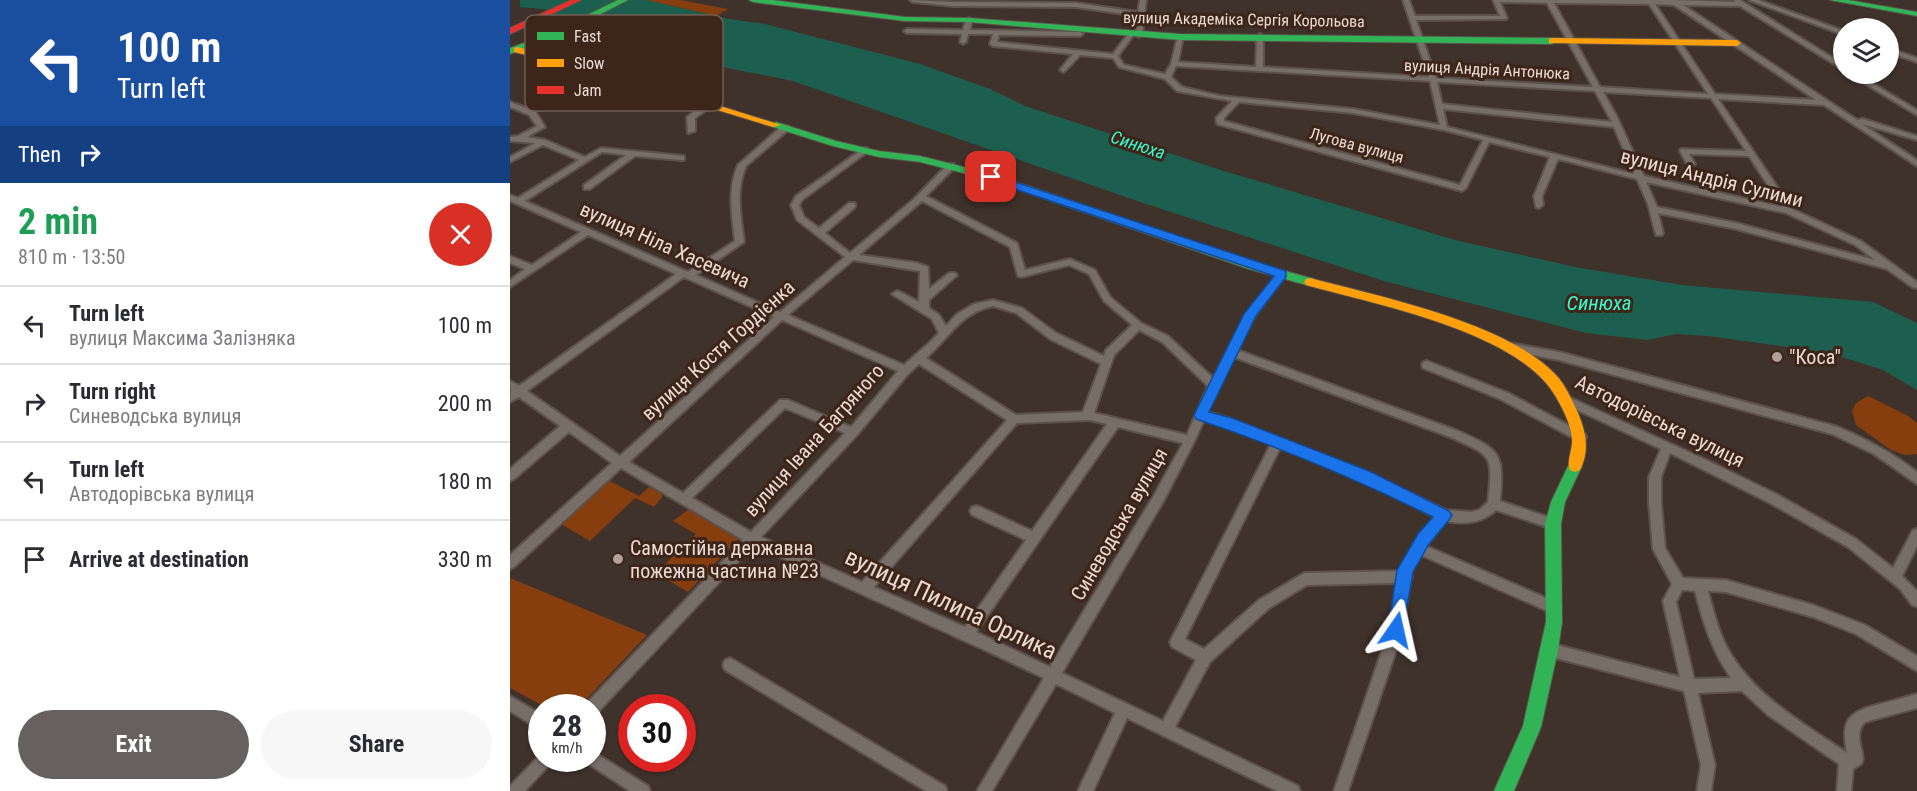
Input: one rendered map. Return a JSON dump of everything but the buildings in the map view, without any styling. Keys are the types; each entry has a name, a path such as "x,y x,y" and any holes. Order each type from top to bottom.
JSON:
{"street":[{"path":"546,15 577,0"},
{"path":"594,15 624,0"},
{"name":"вулиця Академіка Сергія Корольова","path":"753,0 905,20 948,19 967,27 1180,37 1260,36 1737,44"},
{"path":"913,0 1076,5 1140,14"},
{"path":"1115,56 1135,34 1143,0"},
{"path":"1406,0 1433,79 1444,129"},
{"path":"1412,18 1504,18 1496,0"},
{"path":"1501,0 1739,2 1833,61"},
{"path":"1752,0 1833,29"},
{"path":"1834,0 1870,3 1917,14"},
{"path":"1549,1 1616,125 1641,178 1659,233"},
{"path":"948,19 946,13 953,2"},
{"path":"1674,2 1917,164"},
{"path":"1651,3 1789,211"},
{"path":"510,31 525,26"},
{"path":"907,31 967,27 996,34 1080,32 1077,54 1063,70"},
{"path":"963,42 967,27"},
{"path":"510,31 525,32"},
{"path":"996,34 993,45 1115,56"},
{"path":"1259,70 1260,36"},
{"path":"1115,56 1120,66 1167,77 1174,64 1180,37"},
{"path":"1899,54 1917,60"},
{"name":"вулиця Андрія Антонюка","path":"1174,64 1826,103"},
{"name":"вулиця Андрія Сулими","path":"1167,77 1180,89 1237,100 1353,111 1444,129 1641,178 1789,211 1858,243 1915,285"},
{"path":"1869,84 1917,113"},
{"name":"Лугова вулиця","path":"1237,100 1220,118 1220,122 1462,188 1487,139"},
{"path":"510,104 525,110"},
{"path":"1439,106 1616,125"},
{"name":"Автодорівська вулиця","path":"723,108 864,150 951,166 1282,274 1421,313 1509,347 1550,377 1564,399 1774,499 1842,537 1874,559 1917,601"},
{"path":"514,138 532,133 542,127 532,113 527,111"},
{"path":"691,130 691,117 700,111"},
{"path":"1850,118 1917,138"},
{"path":"514,391 687,274 740,242 735,206 738,172 742,165 785,128"},
{"path":"514,138 542,142 586,160"},
{"path":"510,160 542,142"},
{"path":"520,201 601,150 681,158"},
{"path":"864,150 800,198 795,205 800,218 850,257 925,269 925,303"},
{"path":"1691,164 1684,151 1751,154"},
{"path":"587,187 634,153"},
{"path":"1539,206 1538,196 1555,156"},
{"name":"вулиця Костя Гордієнка","path":"510,563 781,316 921,197 951,166"},
{"path":"921,197 1014,245 1020,274 1070,262 1092,272 1107,299 1138,325 1165,339 1215,386"},
{"name":"вулиця Ніла Хасевича","path":"510,198 905,370"},
{"path":"819,233 852,205"},
{"path":"1653,209 1736,226 1893,268"},
{"path":"510,284 589,231"},
{"path":"510,259 532,269"},
{"name":"Синеводська вулиця","path":"984,791 1160,496 1251,314 1282,274"},
{"path":"925,303 952,275"},
{"path":"897,294 925,303 936,316 944,332"},
{"name":"вулиця Івана Багряного","path":"605,694 854,432 905,370 933,346 960,316 977,306 993,303 1019,310 1053,336 1107,362"},
{"path":"1087,416 1110,353 1138,325"},
{"path":"1509,347 1559,356 1834,430 1867,444 1903,466 1917,479"},
{"path":"1201,415 1227,422 1364,476 1444,515 1477,518 1494,504 1496,463 1494,455 1486,448 1232,352"},
{"path":"918,358 1014,419 1087,416 1190,440"},
{"path":"1427,366 1504,396 1581,437"},
{"name":"вулиця Пилипа Орлика","path":"514,391 569,425 620,462 752,539 968,635 1293,791"},
{"path":"1504,791 1532,727 1549,650 1555,608 1555,547 1552,524 1558,502 1580,453 1581,437 1564,399"},
{"path":"684,499 784,403 854,432"},
{"path":"864,589 1014,419"},
{"path":"968,635 1115,422"},
{"path":"510,476 569,425"},
{"path":"1205,657 1177,642 1277,442"},
{"path":"1667,448 1655,477 1658,538 1659,549 1679,584"},
{"path":"1494,504 1552,524"},
{"path":"976,511 1034,538"},
{"path":"1341,791 1396,630 1406,578 1405,570 1424,539 1444,515"},
{"path":"1895,577 1917,534"},
{"path":"1419,549 1555,608"},
{"path":"1166,730 1205,657 1264,604 1305,579 1406,578"},
{"path":"1679,584 1726,586 1813,611 1860,629 1917,664"},
{"path":"1679,584 1669,601 1708,765 1704,791"},
{"path":"1700,585 1716,639 1735,674 1772,710 1850,763"},
{"path":"1549,650 1689,686 1746,684"},
{"path":"730,665 940,791"},
{"path":"1844,791 1846,765 1856,759 1852,741 1853,725 1861,716 1917,701"},
{"path":"510,703 528,715"},
{"path":"1085,791 1124,710"},
{"path":"606,767 642,791"},
{"path":"515,791 533,772"}],"shaded area":[{"path":"646,0 680,0 728,9 718,15"},
{"path":"1868,396 1917,423 1917,454 1905,455 1891,450 1856,425 1852,411 1856,403"},
{"path":"606,479 639,496 649,487 662,493 662,497 654,507 635,498 590,541 559,523"},
{"path":"689,509 739,538 688,592 656,573 696,534 673,521"},
{"path":"510,578 647,635 591,694 528,694 528,698 510,688"}],"water":[{"name":"Синюха","path":"520,0 646,0 712,15 555,15 551,10 520,7"},
{"name":"Синюха","path":"723,18 765,24 920,64 990,89 1025,106 1224,171 1455,240 1575,267 1682,285 1873,302 1917,323 1917,390 1883,370 1829,353 1708,336 1676,334 1647,340 1586,333 1384,281 1143,203 793,81 723,67"}],"traffic: fast":[{"path":"594,15 624,0"},
{"path":"753,0 905,19 969,20 1180,37 1552,41"},
{"path":"1834,0 1917,14"},
{"path":"510,51 525,46"},
{"path":"776,125 833,143 879,154 920,159 991,177 1253,266 1310,282"},
{"path":"1504,791 1532,727 1549,650 1554,622 1553,524 1558,502 1575,466"}],"traffic: slow":[{"path":"1552,41 1737,43"},
{"path":"517,50 525,52"},
{"path":"723,109 776,125"},
{"path":"1310,282 1439,319 1506,346 1532,361 1554,382 1574,421 1580,446 1575,466"}],"traffic: jam":[{"path":"545,15 577,0"},
{"path":"510,31 525,24"}],"place":[{"name":"\"Коса\"","path":"1777,357"},
{"name":"Самостійна державна пожежна частина №23","path":"618,559"}],"route":[{"path":"991,177 1282,274 1251,314 1201,415 1227,422 1326,460 1400,492 1444,515 1424,539 1405,570 1406,578 1396,630"}]}
